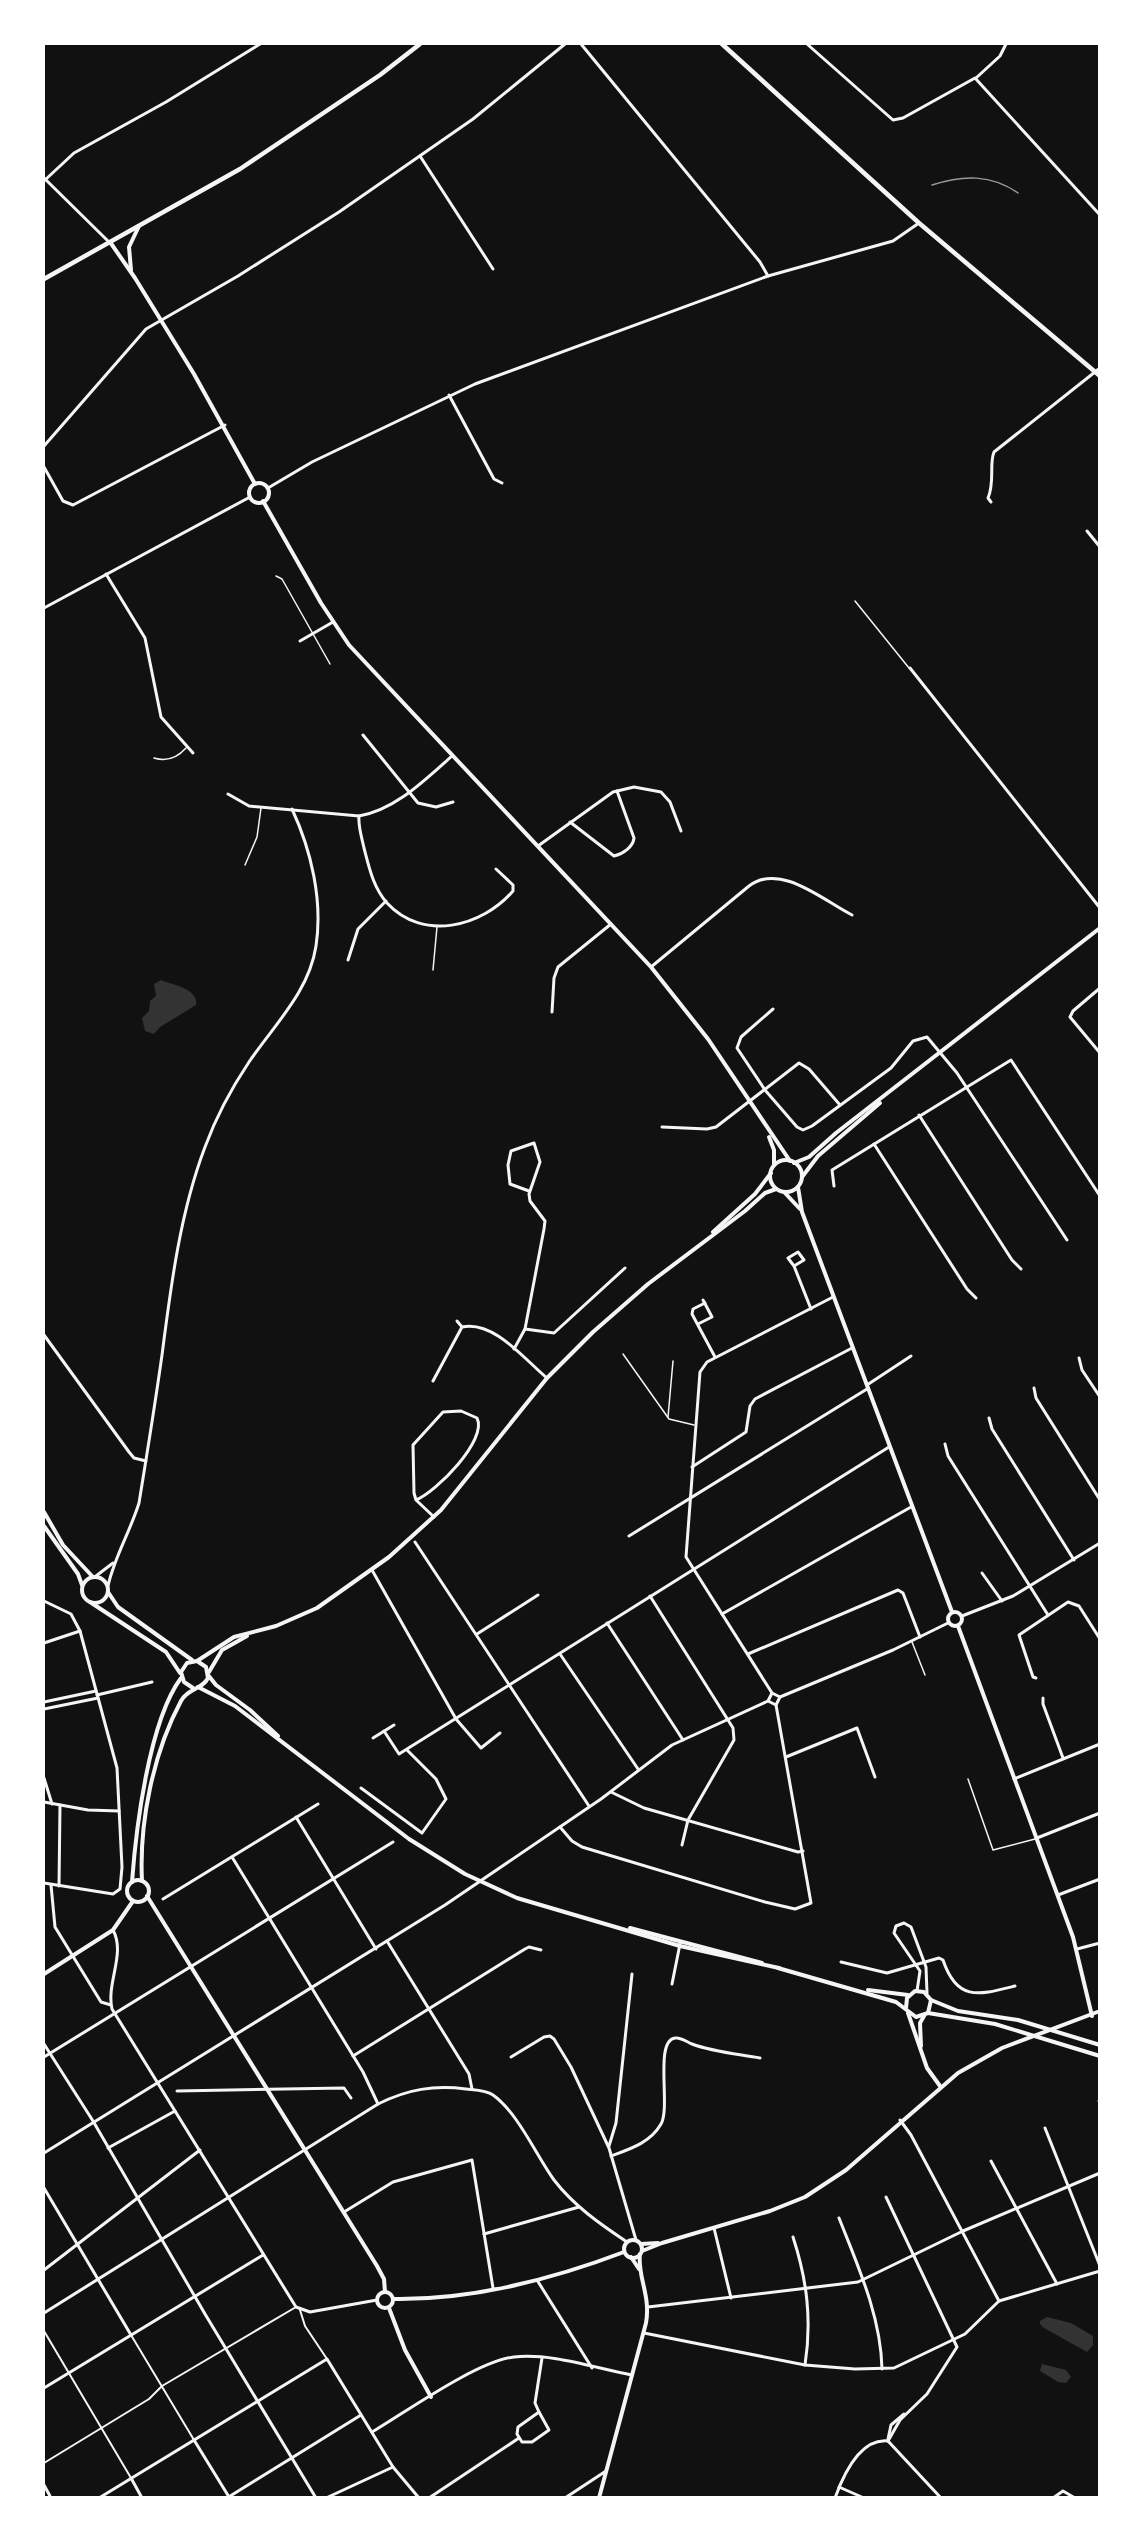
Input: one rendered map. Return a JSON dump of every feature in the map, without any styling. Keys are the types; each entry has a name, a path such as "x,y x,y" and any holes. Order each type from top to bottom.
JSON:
{"main road":[{"path":"44,279 199,194 284,141 380,75 420,44"},
{"path":"722,44 919,223 1098,372"}],"street":[{"path":"255,484 225,425 131,271 110,242 44,180 74,153 174,98 260,44"},
{"path":"44,446 146,329 276,252 420,156 473,119 565,44"},
{"path":"581,44 760,262 768,276"},
{"path":"807,44 893,120 903,118 975,78 1000,56 1006,44"},
{"path":"975,78 1100,215"},
{"path":"420,156 493,269"},
{"path":"268,488 312,462 449,395 506,371 768,276 893,241 919,223"},
{"path":"131,271 129,247 140,225"},
{"path":"991,502 988,498 993,487 994,452 1098,372"},
{"path":"449,395 494,479 502,483"},
{"path":"44,467 63,501 73,505 225,425"},
{"path":"255,484 263,484 268,488 268,496 263,501 256,502 250,497 249,490 255,484"},
{"path":"44,608 250,497"},
{"path":"263,501 333,622 357,654 651,967 708,1039 751,1101 767,1131 775,1154 773,1167 755,1194 708,1237"},
{"path":"1087,531 1100,547"},
{"path":"106,574 145,638 161,717 193,753"},
{"path":"300,641 333,622"},
{"path":"910,668 1100,908"},
{"path":"363,735 418,803 428,807 453,802"},
{"path":"228,794 243,803 261,807 292,808 359,816 381,811 453,755"},
{"path":"538,846 616,790 634,787 661,792 670,802 681,831"},
{"path":"570,822 590,835 611,855 621,853 633,843 634,838 616,790"},
{"path":"90,1602 102,1601 108,1589 115,1561 131,1529 146,1461 179,1246 197,1169 228,1096 249,1062 288,1011 300,991 314,958 318,920 316,886 308,852 292,808"},
{"path":"359,816 369,868 376,887 386,901 407,916 438,926 454,926 473,922 509,896 513,885 496,869"},
{"path":"651,967 749,886 761,879 775,879 804,886 852,915"},
{"path":"348,960 358,929 386,901"},
{"path":"552,1012 554,978 558,968 612,923"},
{"path":"773,1167 782,1161 792,1162 809,1157 836,1133 1100,928"},
{"path":"1100,988 1071,1014 1071,1020 1100,1053"},
{"path":"772,1009 737,1044 741,1056 794,1125 801,1130 812,1126 891,1068 918,1037 927,1037 942,1052 1067,1240"},
{"path":"834,1186 832,1170 965,1086 1011,1060 1100,1196"},
{"path":"662,1127 712,1128 801,1063 820,1080 840,1106"},
{"path":"891,1092 818,1156 802,1177 798,1187 802,1212 952,1612"},
{"path":"920,1115 1012,1260 1021,1269"},
{"path":"767,1131 800,1169 802,1177"},
{"path":"514,1349 525,1329 545,1221 530,1201 529,1191 540,1162 534,1143 511,1150 508,1165 510,1184 529,1191"},
{"path":"874,1144 967,1289 976,1298"},
{"path":"771,1172 771,1180 776,1189 790,1192 798,1187"},
{"path":"141,1881 141,1857 158,1762 184,1697 205,1683 222,1650 254,1633 304,1614 331,1600 372,1569 434,1517 547,1378 618,1309 765,1193 776,1189"},
{"path":"781,1191 802,1212"},
{"path":"794,1266 803,1263 802,1253 790,1254 788,1258 794,1266 810,1309"},
{"path":"525,1329 554,1332 625,1268"},
{"path":"780,1697 772,1693 685,1554 700,1372 707,1362 715,1357 833,1297"},
{"path":"698,1324 712,1317 704,1302 693,1310 698,1324 715,1357"},
{"path":"457,1321 462,1327"},
{"path":"433,1381 462,1327 471,1325 483,1328 514,1349 547,1378"},
{"path":"44,1335 129,1452 134,1458 146,1461"},
{"path":"692,1467 746,1432 750,1406 755,1399 852,1348"},
{"path":"629,1536 689,1498 705,1491 911,1356"},
{"path":"1079,1358 1082,1370 1100,1397"},
{"path":"1034,1388 1036,1398 1100,1500"},
{"path":"416,1500 435,1490 475,1442 479,1428 477,1418 461,1411 443,1412 413,1445 416,1500 434,1517"},
{"path":"989,1418 992,1429 1074,1560"},
{"path":"945,1444 948,1456 1048,1615"},
{"path":"384,1731 399,1754 407,1750 890,1447"},
{"path":"722,1614 911,1507"},
{"path":"44,1512 63,1545 94,1576 105,1580 108,1589 123,1610 195,1661 205,1665 216,1685 250,1710 294,1751"},
{"path":"44,1526 78,1574 82,1593 90,1602 170,1656 186,1684 235,1706 409,1839 465,1874 517,1898 680,1946 779,1968"},
{"path":"415,1542 590,1807"},
{"path":"1092,2016 1077,1948 958,1626 962,1617 1030,1587 1100,1543"},
{"path":"82,1585 115,1561"},
{"path":"372,1569 456,1719 481,1748 500,1733"},
{"path":"982,1573 1002,1601"},
{"path":"748,1654 898,1590 903,1593 920,1637"},
{"path":"477,1634 538,1595"},
{"path":"650,1596 730,1720 734,1740 688,1820 682,1845"},
{"path":"44,1601 71,1614 78,1623 117,1768 122,1867 118,1893 94,1892 44,1883"},
{"path":"1036,1677 1033,1677 1019,1635 1068,1602 1074,1602 1100,1639"},
{"path":"952,1612 959,1613 962,1617"},
{"path":"948,1623 948,1616 952,1612"},
{"path":"608,1623 683,1740"},
{"path":"560,1827 572,1841 582,1847 732,1893 795,1909 812,1900 776,1705 780,1697 912,1641 948,1623 958,1626"},
{"path":"44,1643 80,1631"},
{"path":"133,1901 127,1893 132,1882 137,1834 150,1761 161,1723 185,1664 195,1661 234,1637 254,1633"},
{"path":"559,1653 638,1769"},
{"path":"44,1709 152,1682"},
{"path":"44,2152 376,1949 590,1807 638,1769 683,1740 768,1701 772,1693"},
{"path":"44,1702 97,1695"},
{"path":"1043,1698 1043,1704 1063,1758"},
{"path":"768,1701 776,1705"},
{"path":"373,1738 394,1725"},
{"path":"786,1757 857,1728 875,1777"},
{"path":"1014,1779 1100,1744"},
{"path":"361,1788 422,1833 446,1799 436,1779 407,1750"},
{"path":"44,1778 52,1804"},
{"path":"611,1792 644,1808 798,1852 803,1851"},
{"path":"44,1802 119,1811"},
{"path":"163,1899 318,1804"},
{"path":"59,1886 60,1805"},
{"path":"1037,1838 1100,1813"},
{"path":"296,1817 376,1949"},
{"path":"44,2057 393,1842"},
{"path":"232,1857 353,2056 378,2104"},
{"path":"1058,1895 1100,1879"},
{"path":"132,1882 141,1881 148,1887 147,1896 141,1901 133,1901"},
{"path":"51,1884 55,1927 101,2002 111,2005"},
{"path":"147,1896 381,2272 385,2292 394,2299 429,2297 492,2288 591,2264 624,2252"},
{"path":"44,1974 113,1930 133,1901"},
{"path":"917,1991 921,1977 916,1965 895,1938 894,1930 904,1923 910,1927 924,1962 927,1993 931,2000 939,2005 958,2011 1018,2020 1100,2045"},
{"path":"615,1925 682,1940 860,1989 896,2002 916,2017 927,2014 995,2024 1100,2055"},
{"path":"113,1930 118,1946 111,2005 114,2013 296,2307 310,2312 377,2301"},
{"path":"672,1984 682,1940"},
{"path":"387,1941 469,2074 472,2089"},
{"path":"1077,1948 1100,1943"},
{"path":"353,2056 529,1947 541,1950"},
{"path":"841,1962 887,1973 939,1958 943,1960 953,1984 976,1993 987,1993 1015,1986"},
{"path":"609,2148 616,2122 632,1974"},
{"path":"860,1989 909,1995 917,1991 927,1993"},
{"path":"909,1995 907,2010 913,2033 927,2068 940,2086"},
{"path":"921,2049 920,2023 927,2014 931,2000"},
{"path":"631,2257 662,2243 770,2211 814,2192 846,2170 940,2086 983,2058 1019,2041 1092,2016 1100,2011"},
{"path":"1092,2016 1100,2017"},
{"path":"511,2057 544,2037 550,2036 554,2039 571,2067 609,2148 636,2240 641,2244 662,2243"},
{"path":"611,2156 652,2136 662,2123 666,2094 664,2055 668,2043 673,2038 679,2037 698,2046 760,2058"},
{"path":"44,2044 93,2121 194,2296 316,2498"},
{"path":"44,2313 378,2104 402,2093 430,2086 489,2092 498,2100 555,2180 579,2207 627,2242 636,2240"},
{"path":"177,2091 344,2088 351,2098"},
{"path":"108,2148 176,2110"},
{"path":"900,2120 911,2134 999,2301"},
{"path":"1045,2128 1100,2266"},
{"path":"44,2270 200,2150"},
{"path":"344,2212 393,2182 472,2160 492,2288"},
{"path":"991,2161 1057,2284"},
{"path":"648,2307 863,2281 963,2230 1100,2173"},
{"path":"44,2188 228,2497 361,2415"},
{"path":"886,2197 955,2339 956,2353 927,2394 906,2413 888,2441"},
{"path":"484,2234 579,2207"},
{"path":"839,2218 863,2281 881,2343 882,2369"},
{"path":"714,2228 731,2298"},
{"path":"793,2237 807,2288 809,2331 805,2365"},
{"path":"624,2252 627,2242"},
{"path":"599,2498 644,2333 648,2307 640,2270 641,2244"},
{"path":"624,2252 631,2257 640,2270"},
{"path":"44,2388 263,2255"},
{"path":"644,2333 805,2365 882,2369 903,2365 955,2339 975,2326 999,2301 1100,2271"},
{"path":"536,2278 592,2368"},
{"path":"385,2292 380,2294 377,2301 380,2307 389,2308"},
{"path":"394,2299 389,2308 405,2350 431,2397"},
{"path":"44,2463 149,2399 162,2386 296,2307"},
{"path":"300,2310 305,2326 393,2467 419,2498"},
{"path":"44,2331 142,2498"},
{"path":"372,2432 497,2361 512,2357 542,2358 632,2375"},
{"path":"519,2438 529,2444 547,2432 549,2428 535,2403 542,2358"},
{"path":"99,2498 327,2359"},
{"path":"519,2438 519,2427 540,2412"},
{"path":"429,2498 519,2438"},
{"path":"836,2498 847,2471 864,2451 877,2442 888,2441"},
{"path":"888,2441 941,2498"},
{"path":"326,2498 393,2467"},
{"path":"565,2498 607,2470"},
{"path":"44,2485 51,2498"},
{"path":"839,2487 864,2498"},
{"path":"1053,2498 1063,2492 1075,2498"}],"lane":[{"path":"276,576 282,579 330,664"},
{"path":"855,601 910,668"},
{"path":"154,758 160,760 175,757 187,747"},
{"path":"246,865 257,837 261,807"},
{"path":"434,970 438,926"},
{"path":"623,1354 642,1377 672,1422 695,1425"},
{"path":"668,1418 673,1361"},
{"path":"912,1641 925,1675"},
{"path":"968,1779 993,1850 1037,1838"}],"shaded area":[{"path":"161,980 189,991 196,1000 196,1005 160,1027 154,1034 145,1031 142,1018 149,1011 150,1001 156,996 154,984"},
{"path":"1047,2317 1071,2323 1093,2336 1093,2345 1087,2352 1044,2328 1040,2321"},
{"path":"1042,2364 1066,2370 1071,2377 1066,2383 1058,2382 1040,2371"}],"railway":[{"path":"932,185 955,179 977,178 998,182 1018,193"}]}
